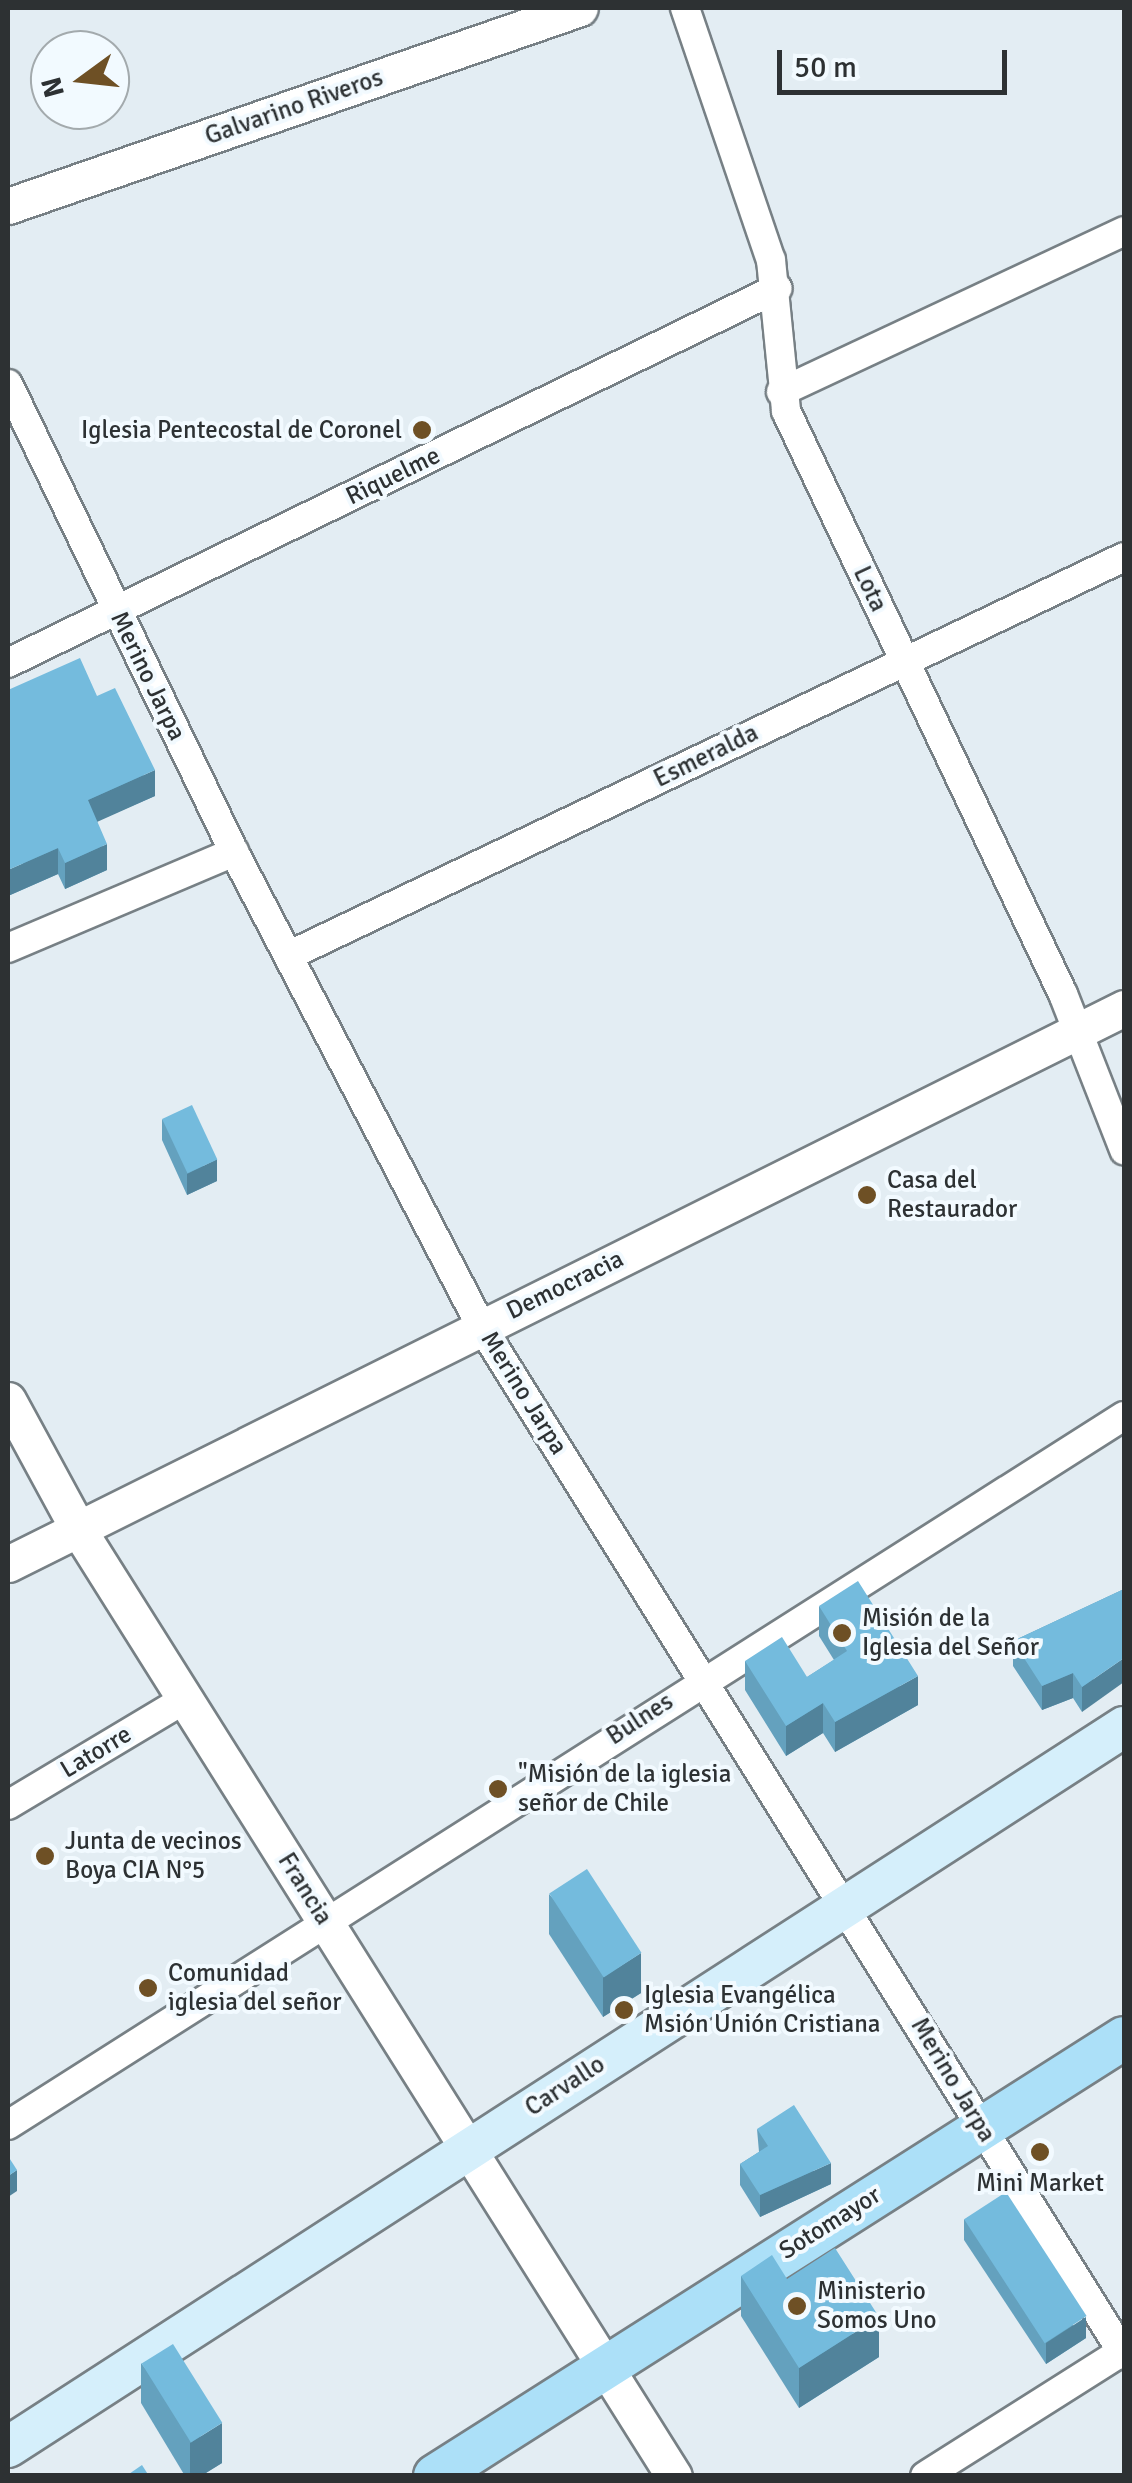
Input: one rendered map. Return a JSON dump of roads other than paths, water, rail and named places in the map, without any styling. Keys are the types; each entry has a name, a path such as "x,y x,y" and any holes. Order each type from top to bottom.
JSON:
{"main road":[{"name":"Carvallo","path":"8,2448 467,2148 1124,1728"},
{"name":"Sotomayor","path":"435,2476 1124,2038"}],"street":[{"name":"Galvarino Riveros","path":"8,206 580,8"},
{"name":"Lota","path":"685,8 778,288 781,392 1076,1032 1124,1150"},
{"path":"781,392 1124,231"},
{"name":"Riquelme","path":"8,662 778,288"},
{"name":"Merino Jarpa","path":"8,384 234,852 481,1326 1124,2352"},
{"name":"Esmeralda","path":"288,956 1124,557"},
{"path":"8,948 234,852"},
{"name":"Democracia","path":"8,1564 1124,1008"},
{"name":"Francia","path":"8,1400 78,1529 674,2476"},
{"name":"Bulnes","path":"8,2125 704,1678 1124,1416"},
{"name":"Latorre","path":"8,1804 184,1699"},
{"path":"925,2476 1124,2352"}],"place":[{"name":"Iglesia Pentecostal de Coronel","path":"422,430"},
{"name":"Casa del Restaurador","path":"867,1195"},
{"name":"Misión de la Iglesia del Señor","path":"842,1633"},
{"name":"\"Misión de la iglesia señor de Chile","path":"498,1789"},
{"name":"Junta de vecinos Boya CIA N°5","path":"45,1856"},
{"name":"Comunidad iglesia del señor","path":"148,1988"},
{"name":"Iglesia Evangélica Msión Unión Cristiana","path":"624,2010"},
{"name":"Mini Market","path":"1040,2152"},
{"name":"Ministerio Somos Uno","path":"797,2306"}]}
